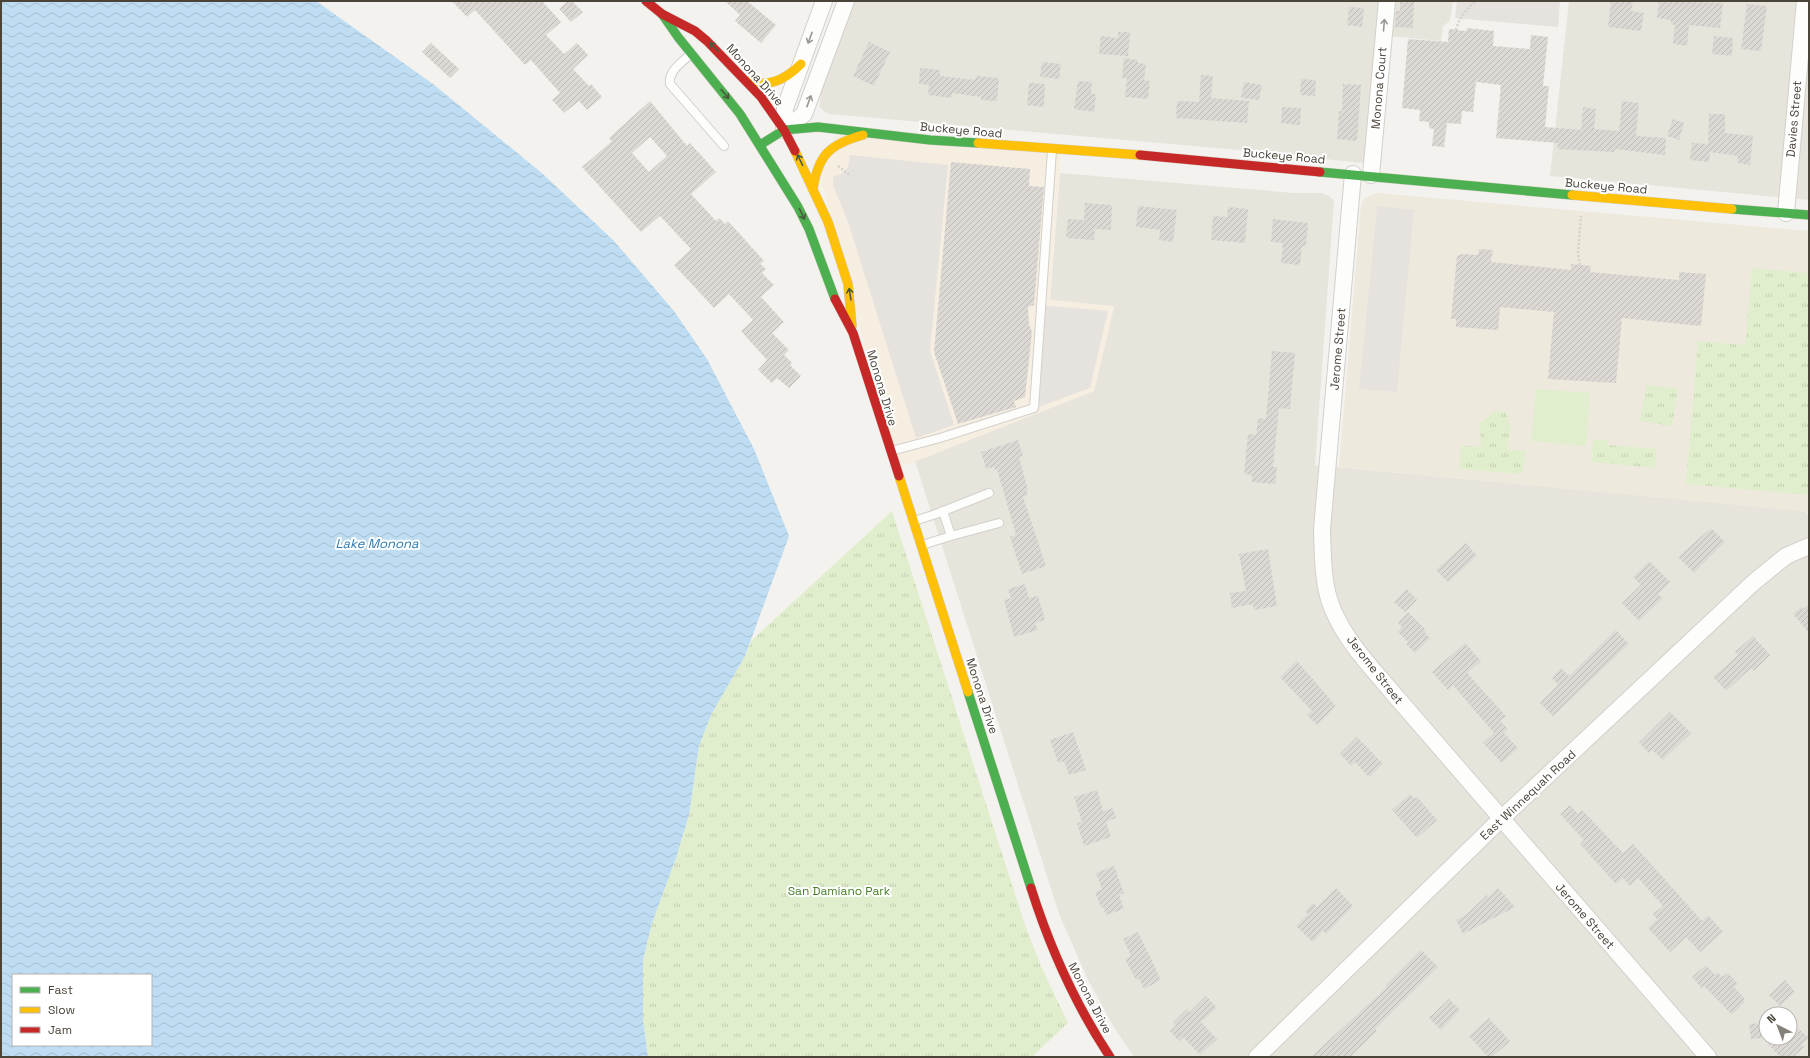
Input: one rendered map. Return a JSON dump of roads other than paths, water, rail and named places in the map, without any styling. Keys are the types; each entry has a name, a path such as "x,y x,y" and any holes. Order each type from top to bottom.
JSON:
{"street":[{"name":"Monona Drive","path":"646,1 662,14 695,31 770,107 784,130 828,222 848,284 853,333"},
{"path":"784,130 785,108 824,1"},
{"path":"784,130 804,114 846,1"},
{"name":"Monona Court","path":"1371,175 1387,1"},
{"name":"Davies Street","path":"1786,213 1805,1"},
{"name":"Monona Drive","path":"662,14 691,53 734,104 798,207 809,229 832,293 853,333 1046,934 1065,979 1083,1013 1110,1057"},
{"path":"746,81 757,85 769,84 788,76 801,64"},
{"name":"Buckeye Road","path":"760,145 784,130 807,127 930,140 1143,155 1371,175 1558,194 1809,215"},
{"path":"813,189 818,165 827,151 834,145 850,138 874,133"},
{"name":"Jerome Street","path":"1353,174 1322,529 1324,569 1333,610 1366,661 1708,1057"},
{"name":"East Winnequah Road","path":"1257,1057 1501,819 1754,582 1786,556 1809,546"}],"lane":[{"path":"691,53 674,70 670,76 670,84 724,146"},
{"path":"890,451 940,438 1034,408 1052,149"},
{"path":"913,522 989,493"},
{"path":"943,511 951,536"},
{"path":"921,546 951,536 1000,523"}],"water":[{"name":"Lake Monona","path":"1,1 316,1 433,84 543,174 614,241 674,311 707,359 754,449 789,536 745,656 711,715 699,746 689,815 676,858 652,923 643,960 643,1020 648,1057 1,1057"}],"park label":[{"name":"San Damiano Park","path":"839,891"}]}
